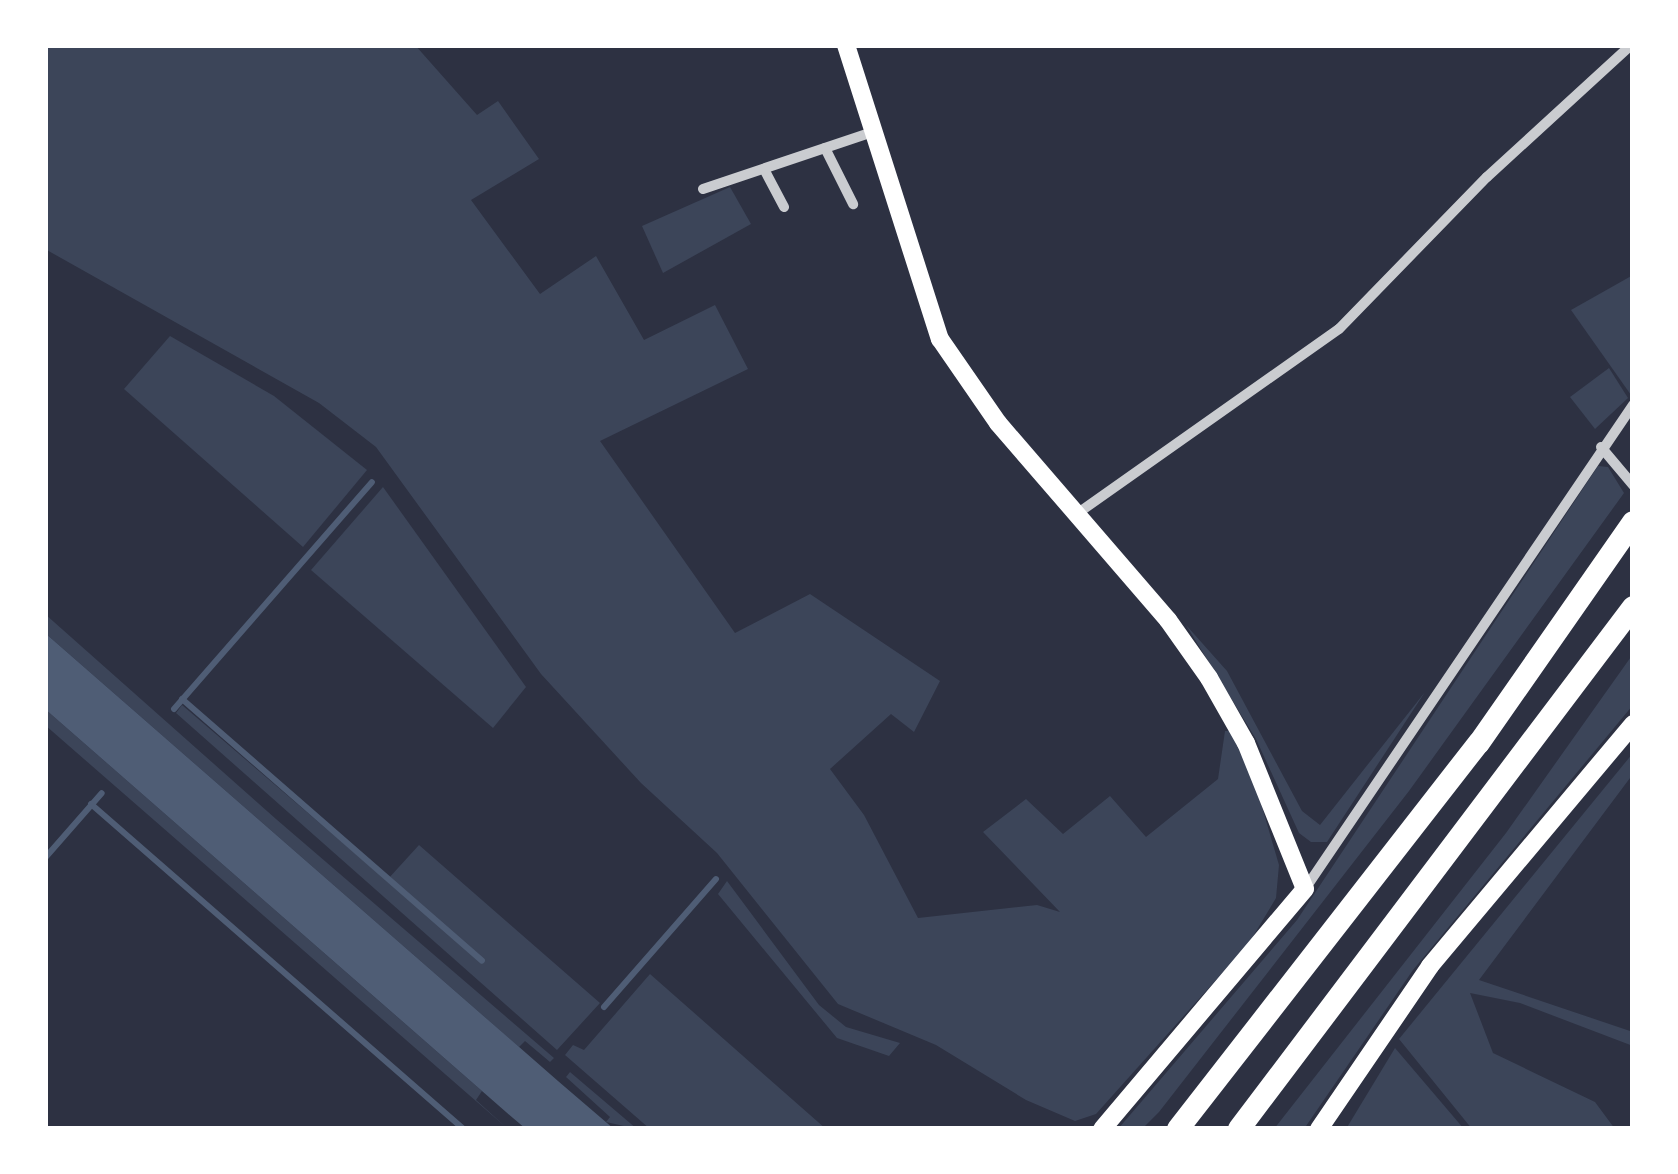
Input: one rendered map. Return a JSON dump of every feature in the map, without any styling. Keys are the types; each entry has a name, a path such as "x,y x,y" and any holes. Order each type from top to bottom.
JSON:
{"highway":[{"path":"1178,1129 1479,743 1633,522"},
{"path":"1238,1129 1633,607"}],"main road":[{"path":"846,45 940,339 998,423 1168,620 1230,712 1305,889 1102,1129"},
{"path":"1319,1129 1430,966 1633,724"}],"street":[{"path":"1078,513 1340,329 1448,214 1632,45"},
{"path":"704,190 876,131"},
{"path":"825,148 853,204"},
{"path":"764,169 784,207"},
{"path":"1305,889 1633,405"},
{"path":"1601,447 1631,483"}],"shaded area":[{"path":"45,45 415,45 477,115 498,101 539,159 471,200 540,294 596,256 644,340 715,305 748,369 600,441 735,633 810,594 940,681 914,732 891,714 830,769 864,815 918,918 1037,905 1060,912 983,832 1026,799 1063,834 1110,796 1146,837 1218,779 1225,731 1232,731 1258,793 1279,865 1276,898 1249,943 1096,1114 1075,1121 1026,1100 936,1045 838,1004 717,853 641,783 541,674 376,447 319,403 45,249"},
{"path":"730,187 751,224 663,273 642,226"},
{"path":"1633,275 1633,391 1631,395 1571,310"},
{"path":"170,336 274,396 367,470 303,547 124,389"},
{"path":"1609,368 1628,398 1595,429 1570,397"},
{"path":"1598,466 1608,467 1624,493 1409,791 1159,1112 1142,1129 1118,1129 1297,920"},
{"path":"383,487 526,687 493,728 311,570"},
{"path":"45,614 554,1058 550,1062 525,1041 519,1047 45,633"},
{"path":"1186,625 1227,671 1302,811 1320,825 1425,692 1327,842 1311,842 1299,833 1256,739"},
{"path":"45,633 614,1129 526,1129 513,1118 45,709"},
{"path":"1633,654 1633,705 1413,970 1304,1129 1274,1129 1506,833"},
{"path":"182,705 470,952 388,879 419,845 600,1003 557,1050 176,713"},
{"path":"45,709 482,1091 476,1100 508,1129 45,725"},
{"path":"1633,753 1633,774 1479,980 1633,1032 1633,1046 1520,1003 1470,993 1493,1053 1595,1102 1615,1129 1472,1129 1399,1039"},
{"path":"727,881 819,1005 846,1027 900,1043 889,1056 837,1038 718,894"},
{"path":"650,974 826,1129 650,1129 565,1055 573,1045 584,1050"},
{"path":"1395,1048 1464,1129 1346,1129"},
{"path":"570,1072 637,1129 606,1122 610,1117 566,1077"}],"waterway":[{"path":"174,709 372,482"},
{"path":"182,699 482,961"},
{"path":"45,858 102,793"},
{"path":"91,804 463,1129"},
{"path":"604,1007 716,879"}]}
